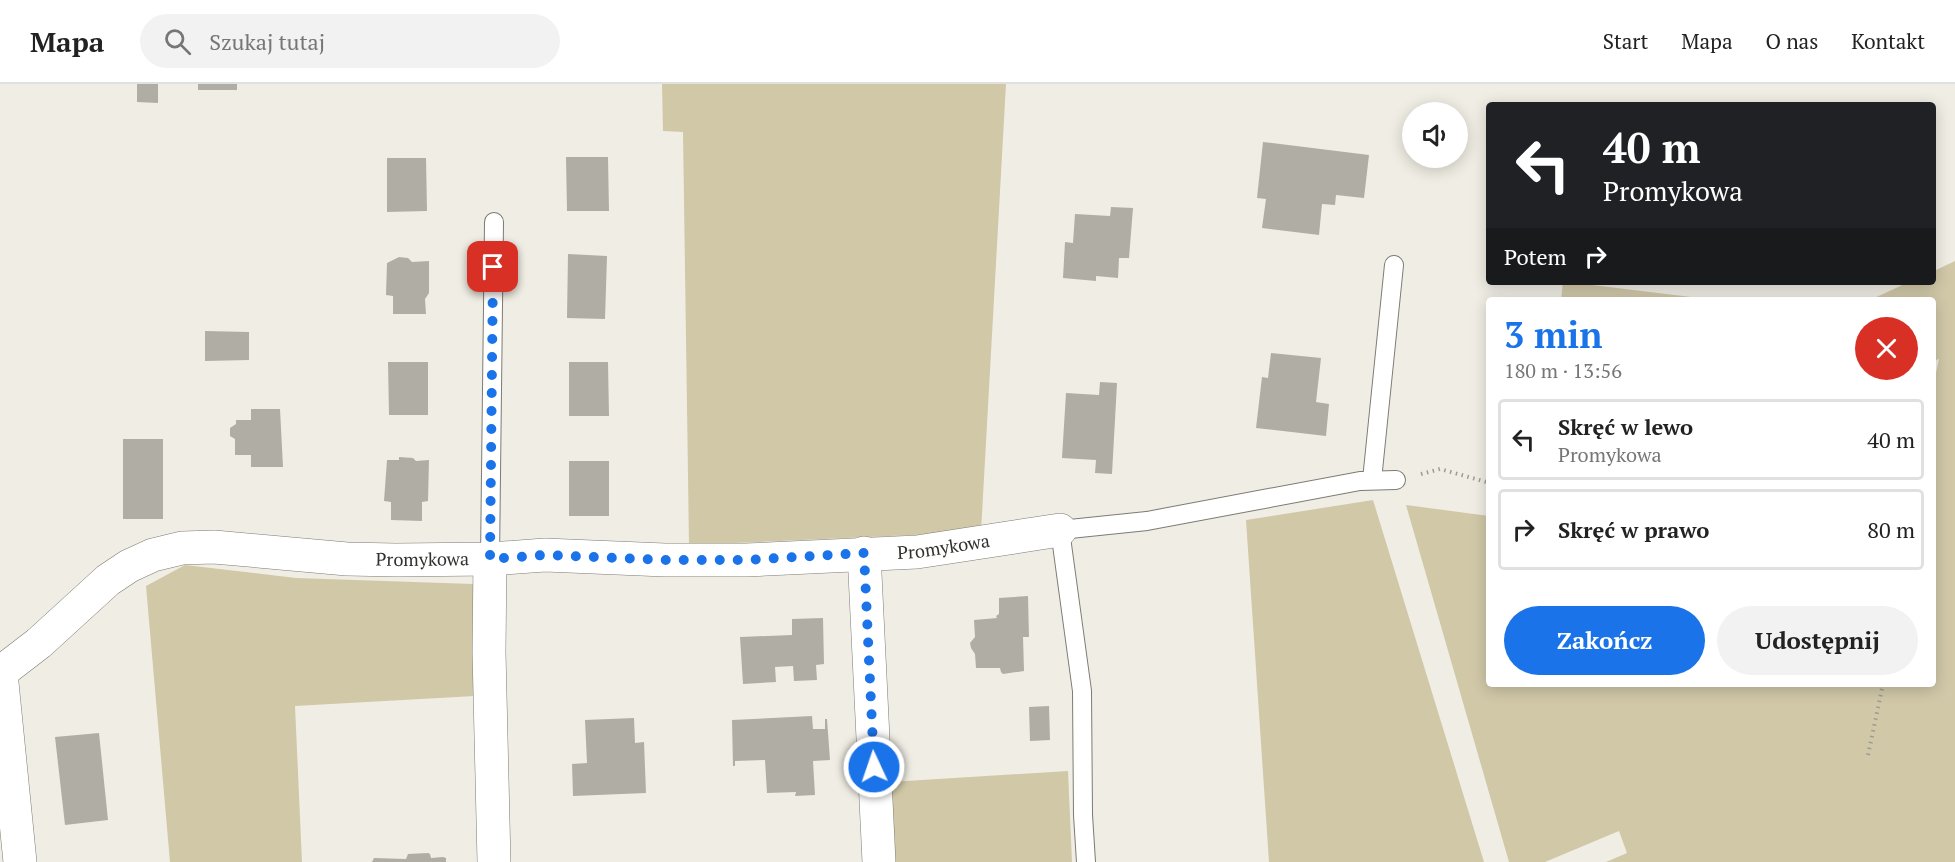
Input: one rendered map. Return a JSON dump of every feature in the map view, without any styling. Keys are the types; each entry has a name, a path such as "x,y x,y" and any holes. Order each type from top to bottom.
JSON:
{"street":[{"name":"Promykowa","path":"0,673 39,643 108,580 129,566 153,555 182,548 214,547 347,559 490,559 545,555 665,560 746,560 916,552 1060,530"},
{"path":"864,553 879,862"},
{"path":"490,559 489,664 494,862"},
{"path":"0,673 20,862"}],"lane":[{"path":"490,559 494,222"},
{"path":"1372,480 1394,265"},
{"name":"Promykowa","path":"1060,530 1147,521 1360,481 1396,480"},
{"path":"1060,530 1082,691 1083,815 1086,862"}],"path":[{"path":"1396,480 1440,469 1486,482"},
{"path":"1868,754 1882,687"}],"shaded area":[{"path":"662,84 1006,84 981,532 689,545 683,132 663,131"},
{"path":"1955,261 1955,862 1606,862 1627,853 1619,831 1545,862 1509,862 1406,505 1486,516 1486,687 1936,687 1936,373 1939,359 1936,360 1936,297 1876,297 1902,285 1936,285 1936,270"},
{"path":"1563,285 1592,285 1691,297 1561,297"},
{"path":"1373,500 1484,862 1269,862 1246,520"},
{"path":"185,565 296,578 473,584 475,696 295,706 302,862 170,862 146,586"},
{"path":"1068,771 1072,862 894,862 890,782"}],"building":[{"path":"137,84 158,84 158,103 137,102"},
{"path":"198,84 237,84 237,90 198,90"},
{"path":"1263,142 1369,155 1364,198 1336,195 1335,205 1322,204 1319,235 1262,228 1266,199 1257,198"},
{"path":"566,157 608,157 609,211 567,211"},
{"path":"387,158 426,158 427,211 387,212"},
{"path":"1111,207 1133,208 1129,258 1119,258 1118,278 1096,276 1096,281 1063,278 1065,242 1073,243 1075,214 1110,216"},
{"path":"568,254 607,256 605,319 567,318"},
{"path":"399,257 408,258 412,262 429,261 429,293 425,299 426,314 393,314 393,296 386,295 387,263"},
{"path":"205,331 249,332 249,360 205,361"},
{"path":"1271,353 1321,358 1316,402 1329,404 1326,436 1256,428 1262,377 1268,378"},
{"path":"388,362 428,362 428,415 389,415"},
{"path":"569,362 608,362 609,416 569,416"},
{"path":"1100,382 1117,383 1112,474 1095,473 1096,460 1062,458 1066,393 1099,395"},
{"path":"251,409 280,409 283,467 251,467 251,455 235,455 235,439 230,436 230,428 236,424 236,420 251,420"},
{"path":"123,439 163,439 163,519 123,519"},
{"path":"399,457 413,458 416,461 429,460 428,501 422,502 422,521 391,520 391,502 384,501 387,460 399,460"},
{"path":"569,461 609,461 609,516 569,516"},
{"path":"1028,596 1029,637 1023,637 1024,671 1003,674 1000,668 976,668 975,654 970,643 975,637 974,620 997,618 999,598"},
{"path":"823,618 824,664 816,665 817,680 794,681 793,666 775,667 776,682 743,684 740,637 792,635 792,619"},
{"path":"1049,706 1050,740 1030,741 1029,707"},
{"path":"812,716 813,729 825,729 825,719 827,719 830,760 813,761 815,795 795,796 796,792 767,793 765,760 735,761 735,766 733,766 732,720"},
{"path":"634,718 635,743 644,742 646,793 573,796 572,764 587,763 585,720"},
{"path":"99,733 108,820 65,825 55,737"},
{"path":"428,853 431,858 446,858 446,862 372,862 374,858 406,859 408,854"}],"route":[{"path":"493,267 490,559 545,555 665,560 746,560 864,553 874,767"}]}
